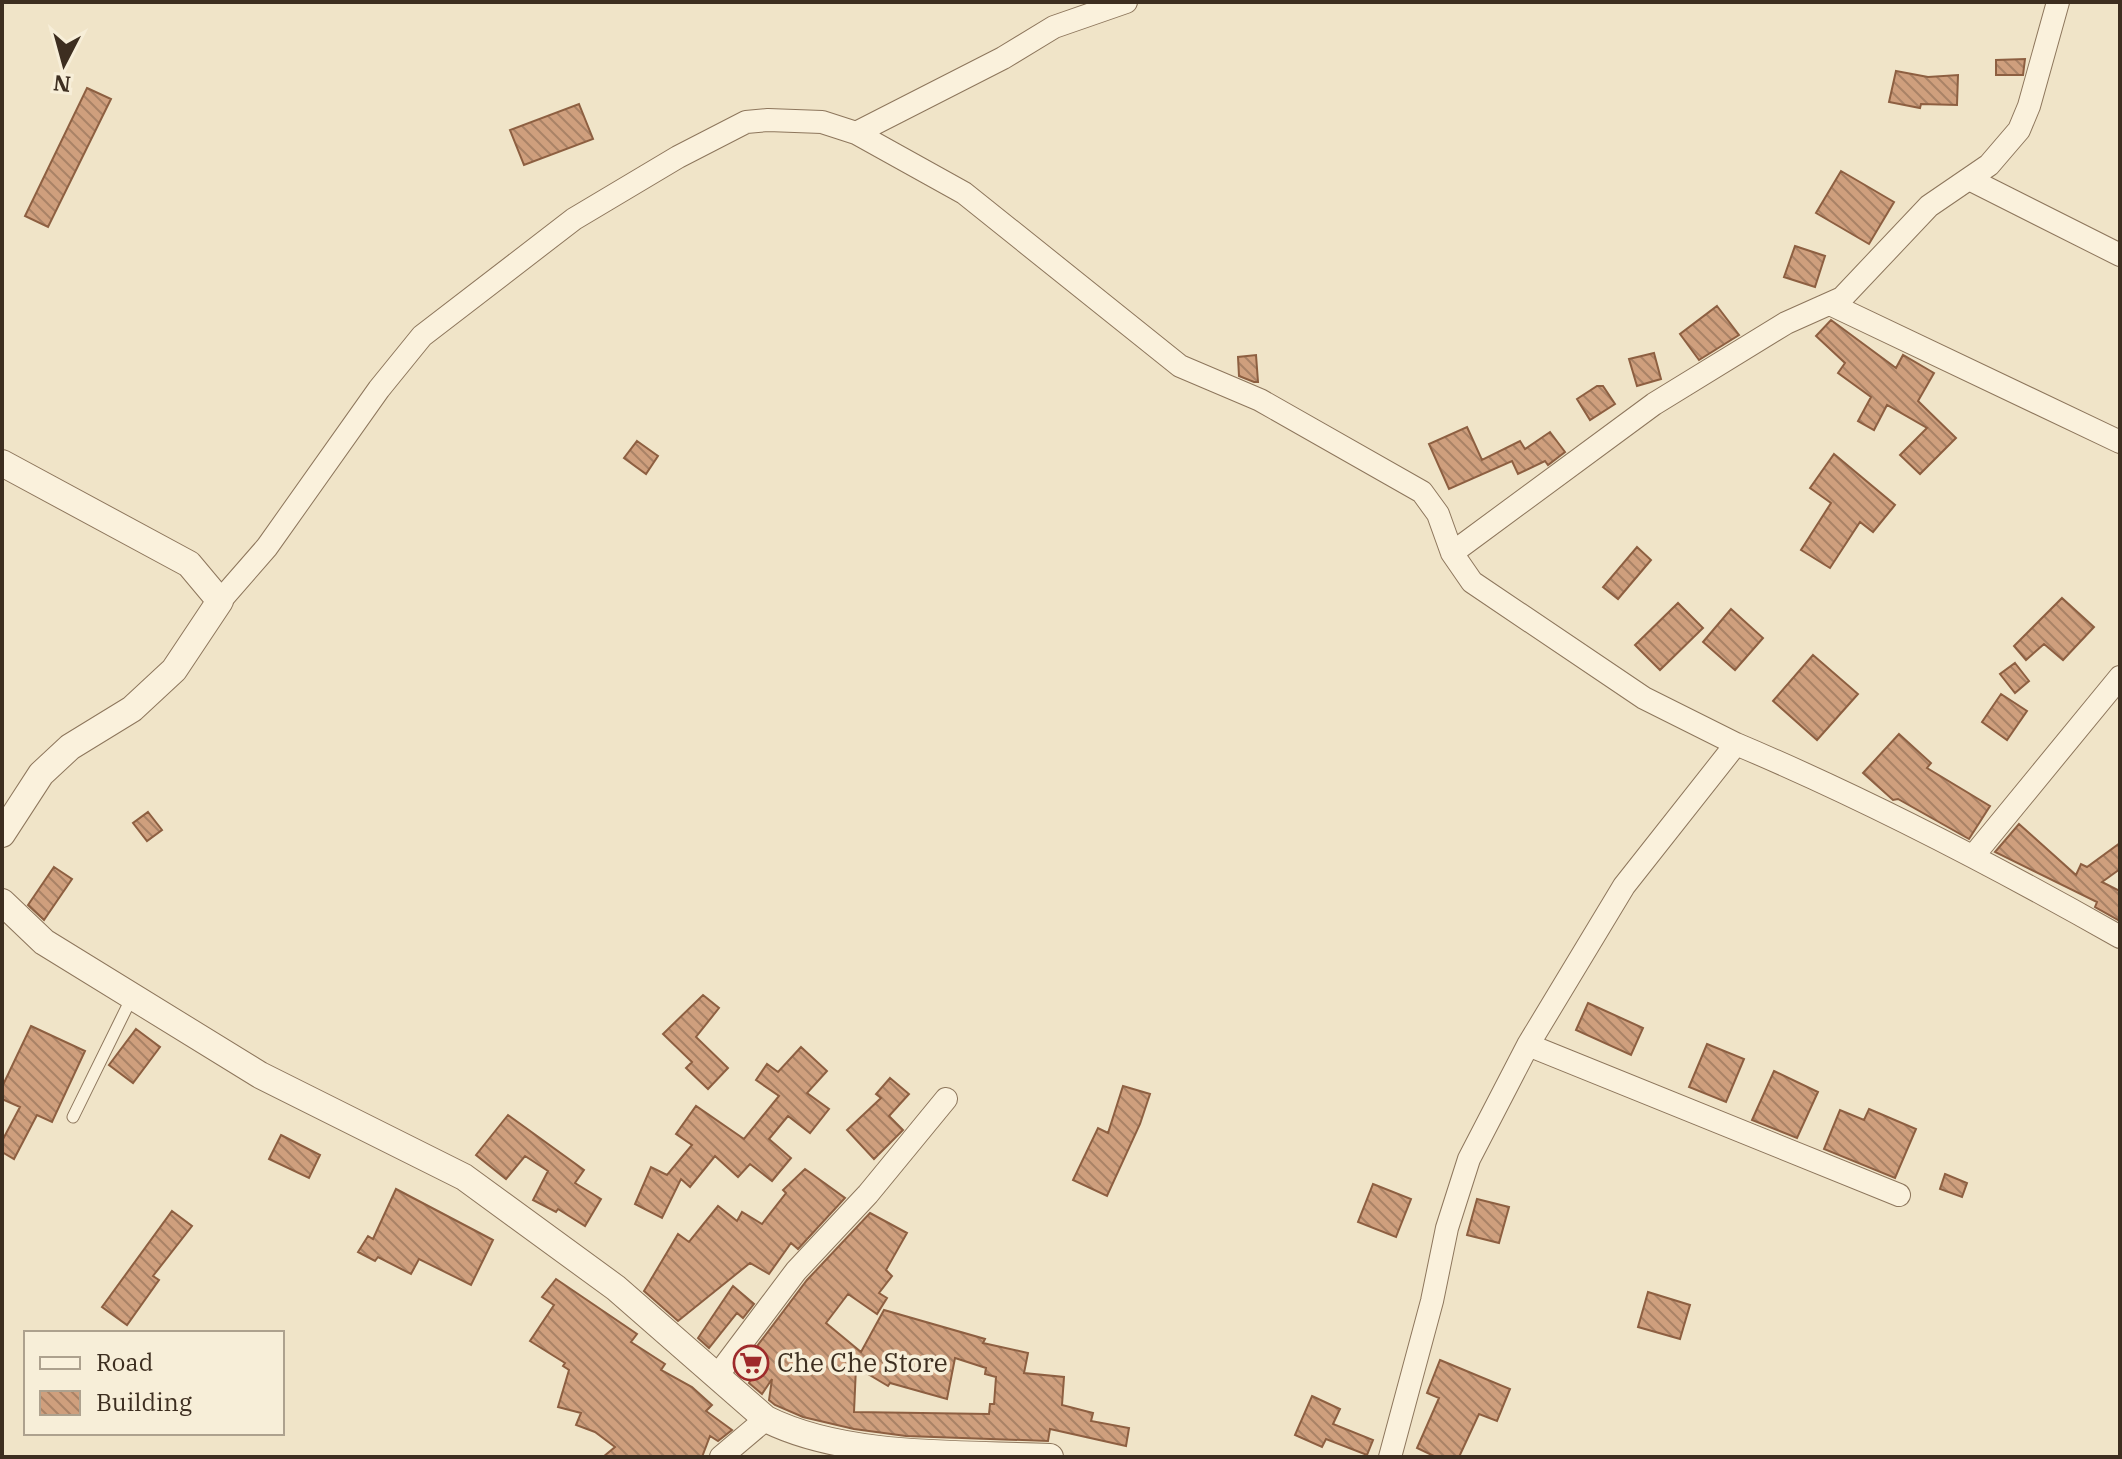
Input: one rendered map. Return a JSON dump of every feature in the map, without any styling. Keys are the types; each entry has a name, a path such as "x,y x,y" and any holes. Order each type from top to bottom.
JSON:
{"street":[{"path":"856,133 1003,58 1054,27 1126,2"},
{"path":"1452,553 1654,404 1786,323 1832,305 1858,283 1929,206 1989,165 2019,130 2029,106 2058,2"},
{"path":"2,834 41,774 70,747 132,709 174,670 220,601 267,547 379,389 422,336 574,219 678,157 746,122 792,118 822,122 856,133 964,193 1180,366 1260,400 1422,492 1438,514 1452,553 1472,582 1644,698 1974,855 2120,937"},
{"path":"1969,179 2120,255"},
{"path":"1832,305 2120,442"},
{"path":"2,463 189,564 220,601"},
{"path":"1974,855 2120,677"},
{"path":"1390,1457 1432,1301 1447,1228 1469,1159 1528,1045 1624,886 1736,744"},
{"path":"2,902 44,942 273,1082 464,1177 616,1288 766,1419 790,1431 825,1442 905,1450 1050,1457"},
{"path":"1528,1045 1899,1195"},
{"path":"717,1376 796,1271 868,1194 946,1099"},
{"path":"721,1457 766,1419"}],"lane":[{"path":"73,1117 133,996"}],"building":[{"path":"2025,59 2023,75 1996,75 1996,60"},
{"path":"1896,71 1928,77 1958,75 1957,105 1921,104 1920,108 1889,102"},
{"path":"87,88 111,99 48,227 25,216"},
{"path":"579,104 593,139 524,165 510,130"},
{"path":"1841,171 1894,202 1869,244 1816,213"},
{"path":"1795,246 1825,256 1815,287 1784,277"},
{"path":"1717,306 1739,335 1699,360 1680,334"},
{"path":"1831,320 1896,368 1903,355 1934,373 1918,401 1956,438 1920,474 1900,455 1927,428 1887,405 1874,430 1858,421 1871,397 1838,373 1845,363 1816,336"},
{"path":"1654,353 1661,379 1637,386 1629,359"},
{"path":"1256,355 1258,382 1254,382 1239,376 1238,357"},
{"path":"1597,386 1603,386 1615,404 1590,420 1577,399"},
{"path":"1467,427 1482,460 1520,441 1525,449 1550,432 1565,452 1548,465 1545,461 1518,474 1512,461 1449,489 1429,444"},
{"path":"637,441 658,456 646,474 624,458"},
{"path":"1834,454 1895,505 1873,532 1860,522 1830,568 1801,550 1831,503 1810,488"},
{"path":"1637,547 1651,560 1618,599 1603,587"},
{"path":"2062,598 2094,627 2063,660 2044,644 2026,660 2014,646"},
{"path":"1678,603 1703,628 1660,670 1635,645"},
{"path":"1731,609 1763,638 1735,670 1703,642"},
{"path":"1813,655 1858,694 1817,740 1773,701"},
{"path":"2015,663 2029,681 2015,693 2000,674"},
{"path":"2001,694 2027,711 2007,740 1982,722"},
{"path":"1899,734 1931,763 1927,768 1990,806 1969,839 1898,799 1893,800 1863,773"},
{"path":"148,812 162,830 147,841 133,823"},
{"path":"2019,824 2076,875 2081,864 2087,867 2120,843 2120,869 2102,882 2120,891 2120,921 2095,907 2097,902 1995,852"},
{"path":"54,867 72,879 44,920 28,905"},
{"path":"703,995 719,1008 696,1037 728,1068 708,1089 686,1068 692,1062 663,1034"},
{"path":"1588,1003 1643,1028 1631,1055 1576,1030"},
{"path":"31,1026 85,1051 52,1122 37,1115 14,1159 2,1152 2,1141 20,1107 2,1099 2,1087"},
{"path":"136,1029 160,1047 133,1083 109,1065"},
{"path":"1707,1044 1744,1059 1726,1102 1689,1087"},
{"path":"801,1047 827,1071 807,1093 829,1109 810,1133 788,1116 769,1139 791,1158 772,1181 750,1164 738,1177 715,1156 690,1187 681,1179 662,1218 635,1204 651,1167 667,1175 692,1145 676,1134 696,1106 744,1139 779,1096 756,1080 767,1064 778,1072"},
{"path":"1774,1071 1818,1092 1797,1138 1752,1120"},
{"path":"890,1078 909,1094 889,1116 903,1130 874,1159 847,1130 881,1098 876,1094"},
{"path":"1123,1086 1150,1094 1140,1124 1107,1196 1073,1180 1098,1128 1108,1133"},
{"path":"1869,1109 1916,1129 1895,1178 1824,1149 1840,1110 1864,1120"},
{"path":"508,1115 584,1170 575,1183 601,1199 585,1226 558,1209 556,1212 533,1200 548,1171 525,1156 506,1179 476,1155"},
{"path":"281,1135 320,1155 309,1178 269,1159"},
{"path":"805,1169 845,1198 798,1249 791,1243 769,1274 750,1263 678,1321 644,1291 678,1234 689,1242 718,1206 737,1221 742,1212 762,1224 786,1193 783,1190"},
{"path":"1945,1174 1967,1183 1962,1197 1940,1189"},
{"path":"1373,1184 1411,1199 1396,1237 1358,1222"},
{"path":"396,1189 493,1240 471,1285 419,1259 411,1274 378,1257 375,1261 358,1252 368,1236 373,1239"},
{"path":"1477,1199 1509,1207 1499,1243 1467,1235"},
{"path":"172,1211 192,1226 153,1276 159,1280 127,1325 102,1307"},
{"path":"870,1213 907,1233 886,1270 892,1276 879,1293 887,1298 877,1314 848,1294 826,1323 861,1352 884,1310 985,1339 983,1343 1028,1353 1024,1373 1064,1377 1062,1405 1093,1413 1091,1421 1129,1428 1126,1446 1050,1429 1048,1441 906,1436 854,1429 803,1417 775,1405 769,1400 772,1379 762,1394 749,1383 754,1374 742,1366 807,1280","holes":["955,1358 986,1368 985,1374 996,1377 994,1404 990,1404 989,1414 854,1412 856,1367 888,1386 890,1383 947,1399"]},
{"path":"556,1279 637,1334 631,1342 665,1364 661,1370 692,1387 712,1405 706,1411 732,1430 718,1441 710,1436 702,1457 603,1457 615,1447 595,1432 576,1425 581,1413 558,1407 569,1370 563,1366 565,1363 530,1341 554,1305 542,1297"},
{"path":"733,1286 754,1304 743,1318 737,1313 709,1348 698,1338"},
{"path":"1648,1292 1690,1305 1680,1339 1638,1327"},
{"path":"1440,1360 1510,1389 1497,1421 1479,1414 1459,1457 1436,1457 1417,1448 1439,1398 1427,1393"},
{"path":"1312,1396 1340,1409 1333,1424 1373,1440 1367,1455 1326,1439 1322,1447 1295,1435"}],"place":[{"name":"Che Che Store","path":"751,1363"}]}
